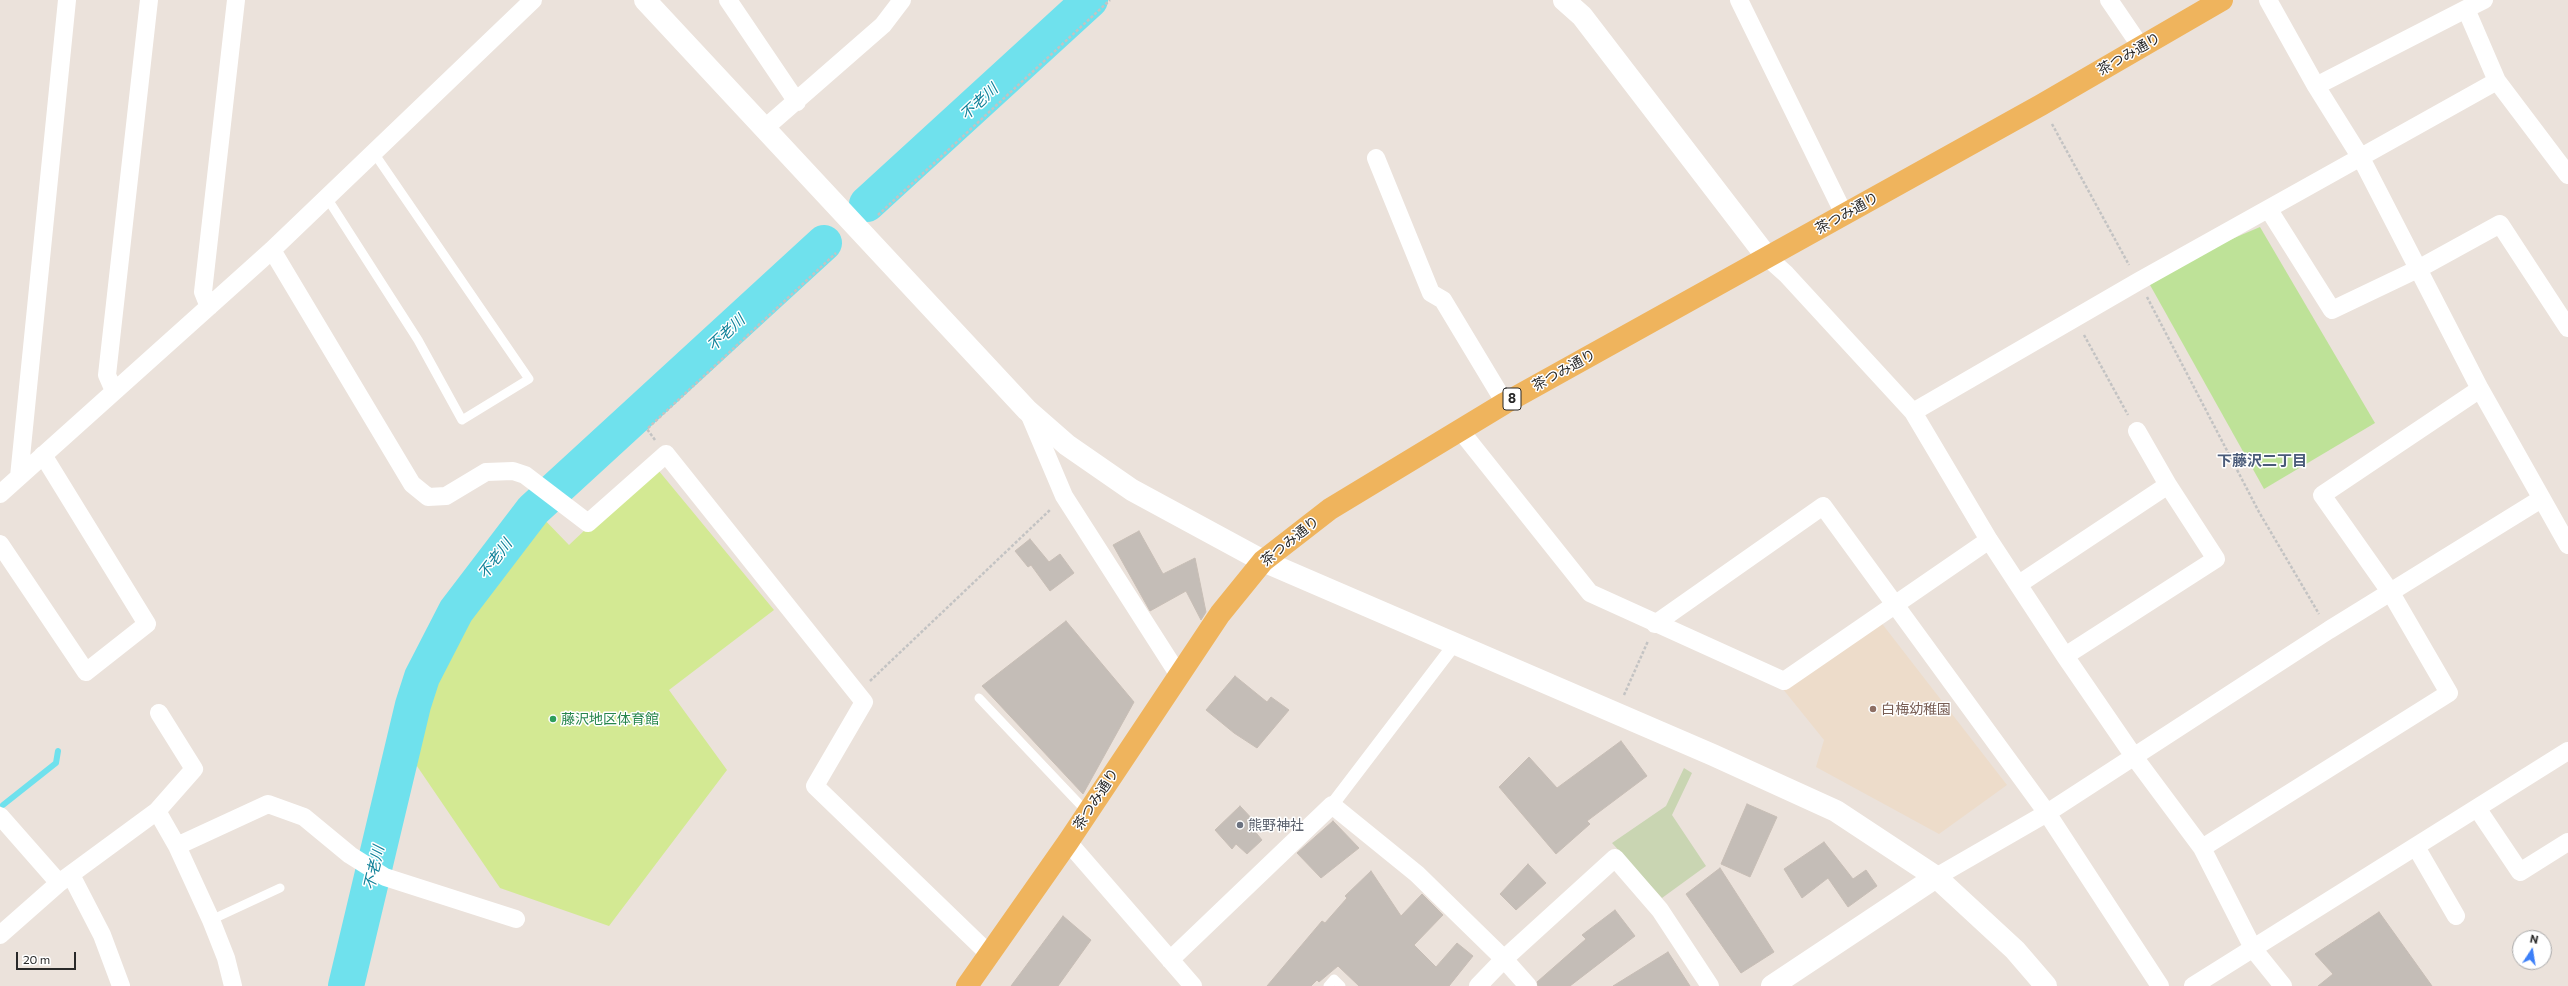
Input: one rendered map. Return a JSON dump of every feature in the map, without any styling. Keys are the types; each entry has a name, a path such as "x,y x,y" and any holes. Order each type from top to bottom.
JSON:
{"main road":[{"name":"茶つみ通り","path":"967,986 1068,842 1178,674 1220,614 1263,561 1330,509 1505,403 2041,105 2222,0"}],"street":[{"path":"19,477 67,0"},
{"path":"114,391 108,376 148,0"},
{"path":"209,307 203,292 236,0"},
{"path":"0,494 272,250 533,0"},
{"path":"645,0 1027,410 1067,445 1132,490 1263,561 1454,645 1616,713 1836,811 1936,877 2015,950 2046,986"},
{"path":"728,0 797,102"},
{"path":"765,128 797,102 883,25 902,0"},
{"path":"1564,0 1580,8 1767,257 1786,274 1913,412 1990,540 2065,656 2135,758 2202,848 2254,950 2283,986"},
{"path":"1740,0 1844,214"},
{"path":"2109,0 2141,47"},
{"path":"2268,0 2316,86 2361,158 2420,268 2480,389 2568,545"},
{"path":"2316,86 2484,0"},
{"path":"2466,9 2497,81 2567,172"},
{"path":"1913,412 2139,281 2269,210 2497,81"},
{"path":"1376,158 1431,293 1443,300 1505,403"},
{"path":"2269,210 2332,310 2420,268 2500,224 2568,328"},
{"path":"272,250 412,484 428,497 446,496 486,472 513,471 525,476 565,504 588,523 666,454 858,692 864,702 815,786 989,954"},
{"path":"2202,848 2449,693 2391,592 2322,495 2480,389"},
{"path":"1027,410 1064,496 1178,674"},
{"path":"1460,430 1590,593 1655,624 1784,681 1990,540"},
{"path":"2065,656 2216,559 2168,486 2137,431"},
{"path":"0,544 86,672 147,624 43,455"},
{"path":"2019,584 2168,486"},
{"path":"1772,986 1936,877 2047,813 2135,758 2328,630 2541,499"},
{"path":"1655,624 1823,506 2047,813 2160,986"},
{"path":"1170,960 1332,805 1454,645"},
{"path":"0,935 65,879 157,811 194,769 159,713"},
{"path":"2193,986 2254,950 2568,751"},
{"path":"178,846 268,804 304,817 350,855 385,877 516,920"},
{"path":"1332,805 1417,874 1504,959 1528,986"},
{"path":"2477,808 2520,872 2568,842"},
{"path":"157,811 178,846 211,920 226,958 233,986"},
{"path":"0,816 65,879 102,935 121,986"},
{"path":"1068,842 1193,986"},
{"path":"2416,847 2456,916"},
{"path":"1478,986 1504,959 1615,858 1660,910 1710,986"}],"lane":[{"path":"327,198 418,340 462,420 529,379 374,153"},
{"path":"979,698 1087,812"},
{"path":"211,920 280,888"},
{"path":"1328,986 1334,979 1341,986"}],"path":[{"path":"878,215 1110,0"},
{"path":"2041,105 2139,281 2260,512 2328,630"},
{"path":"666,454 647,429 836,253"},
{"path":"2075,319 2137,431"},
{"path":"858,692 1064,496"},
{"path":"1616,713 1655,624"}],"shaded area":[{"name":"白梅幼稚園","path":"1873,612 2007,785 1939,834 1816,767 1824,740 1774,678"}],"green space":[{"path":"2260,227 2375,423 2264,489 2145,276"},
{"name":"藤沢地区体育館","path":"654,465 774,610 669,690 727,770 609,926 500,888 404,747 464,605 539,514 569,545"},
{"path":"1684,768 1692,773 1672,815 1706,866 1662,898 1612,843 1666,806"}],"building":[{"path":"1139,531 1163,574 1195,558 1206,612 1201,620 1186,591 1150,611 1113,545"},
{"path":"1030,539 1049,562 1060,554 1074,573 1050,591 1031,565 1028,567 1015,551"},
{"path":"1066,621 1134,702 1083,794 982,686"},
{"path":"1235,676 1267,702 1271,697 1289,710 1257,748 1234,733 1206,710"},
{"path":"1621,741 1647,776 1587,821 1590,824 1556,854 1499,787 1529,757 1557,788"},
{"path":"1747,804 1777,817 1750,877 1721,864"},
{"path":"1240,806 1257,824 1253,829 1262,840 1247,854 1236,844 1232,849 1215,830"},
{"path":"1333,821 1359,848 1321,878 1297,853"},
{"path":"1824,842 1853,879 1866,870 1877,886 1848,907 1828,878 1802,898 1784,869"},
{"path":"1528,864 1546,883 1516,910 1500,894"},
{"path":"1720,868 1774,952 1741,973 1686,894"},
{"path":"1371,871 1401,916 1422,894 1443,915 1414,945 1436,967 1457,943 1473,956 1449,986 1359,986 1338,966 1319,982 1317,980 1311,986 1267,986 1322,921 1325,923 1347,898 1345,896"},
{"path":"1615,910 1635,936 1570,986 1538,986 1537,982 1586,939 1582,935"},
{"path":"2379,912 2432,986 2318,986 2333,974 2315,954"},
{"path":"1063,916 1091,940 1058,986 1011,986"},
{"path":"1668,952 1690,986 1613,986"}],"waterway":[{"name":"不老川","path":"867,204 1090,0"},
{"name":"不老川","path":"346,986 413,705 422,677 456,611 533,510 824,243"},
{"path":"3,805 56,763 58,751"}],"place":[{"name":"白梅幼稚園","path":"1873,709"},
{"name":"藤沢地区体育館","path":"553,719"},
{"name":"熊野神社","path":"1240,825"}],"district":[{"name":"下藤沢二丁目","path":"2262,461"}]}
